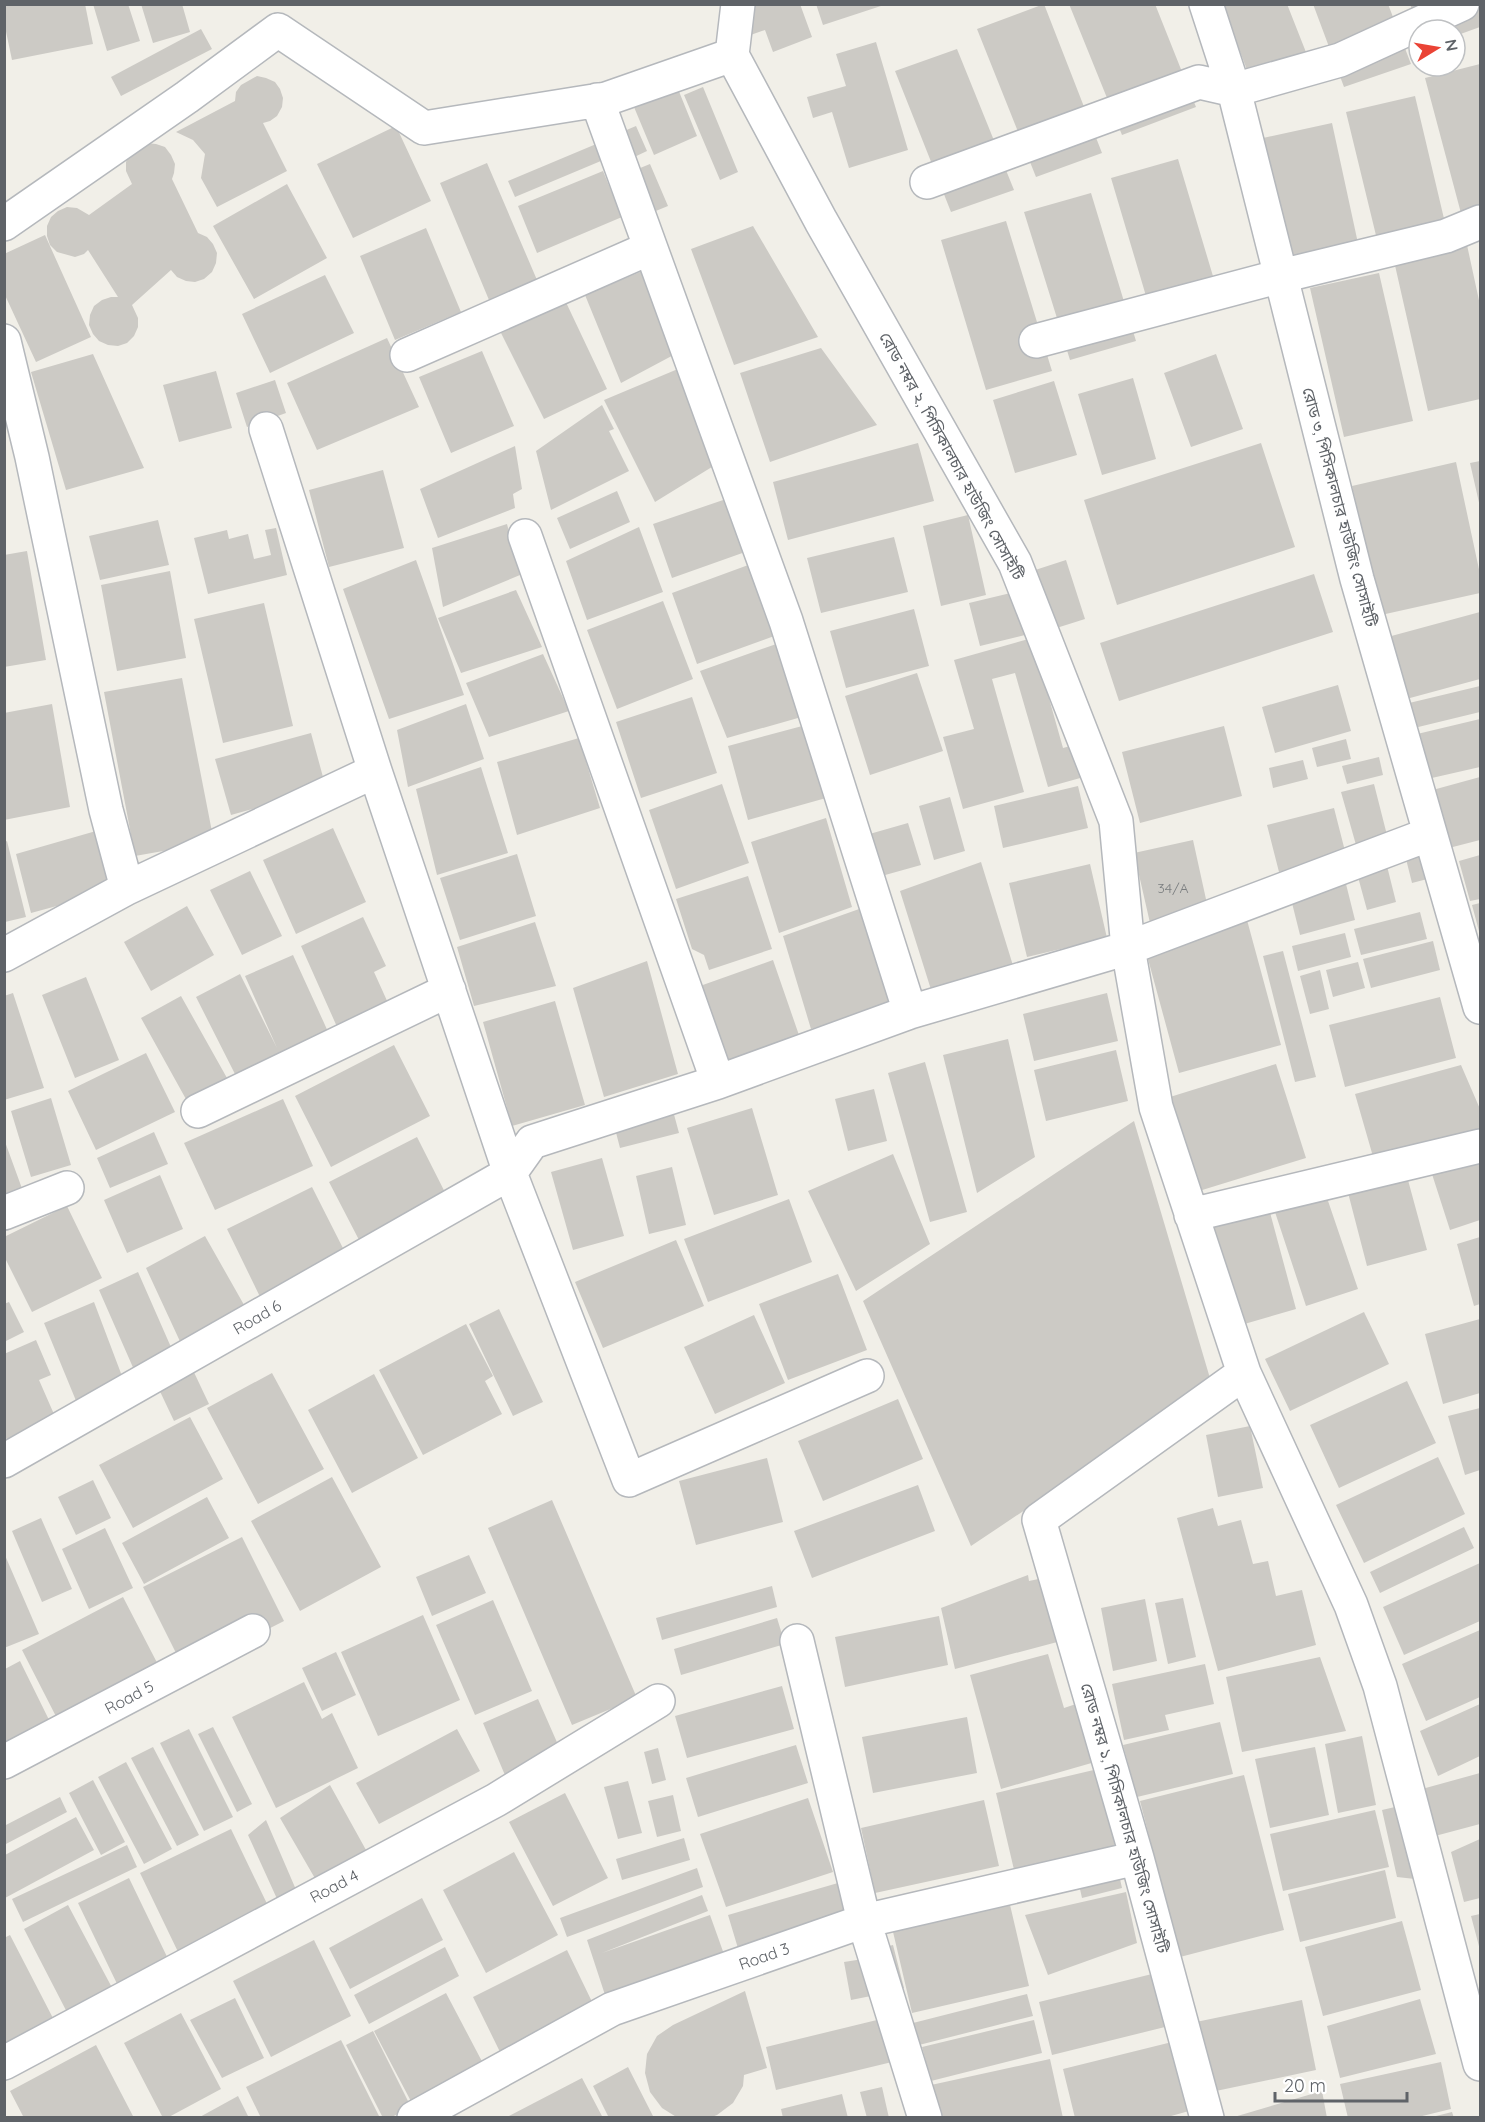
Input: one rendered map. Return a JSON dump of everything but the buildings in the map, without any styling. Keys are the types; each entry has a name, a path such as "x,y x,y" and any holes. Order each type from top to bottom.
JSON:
{"street":[{"path":"4,224 187,97 278,30 424,128 606,99 732,56 738,4"},
{"name":"রোড ৩, পিসিকালচার হাউজিং সোসাইটি","path":"1206,4 1234,90 1357,579 1480,1008"},
{"path":"927,182 1199,82 1234,90 1340,60 1462,4"},
{"name":"রোড নম্বর ২, পিসিকালচার হাউজিং সোসাইটি","path":"732,56 820,221 1016,563 1116,821 1128,948 1156,1107 1244,1373 1351,1605 1380,1686 1480,2064"},
{"path":"597,100 786,621 910,1012"},
{"path":"1036,341 1281,276 1446,236 1480,222"},
{"path":"407,355 650,248"},
{"path":"4,341 32,457 103,800 128,888"},
{"path":"266,429 375,771 510,1173 629,1480 867,1376"},
{"path":"525,536 718,1082"},
{"path":"4,955 128,888 375,771"},
{"path":"510,1173 532,1142 718,1082 910,1012 1128,948 1430,834"},
{"path":"198,1111 449,990"},
{"path":"1191,1215 1480,1146"},
{"name":"Road 6","path":"4,1461 510,1173"},
{"path":"4,1213 67,1188"},
{"name":"রোড নম্বর ১, পিসিকালচার হাউজিং সোসাইটি","path":"1207,2118 1137,1858 1039,1520 1244,1373"},
{"name":"Road 5","path":"4,1762 253,1631"},
{"path":"797,1641 864,1921 925,2118"},
{"name":"Road 4","path":"4,2063 496,1800 658,1701"},
{"name":"Road 3","path":"414,2118 612,2009 864,1921 1137,1858"}]}
